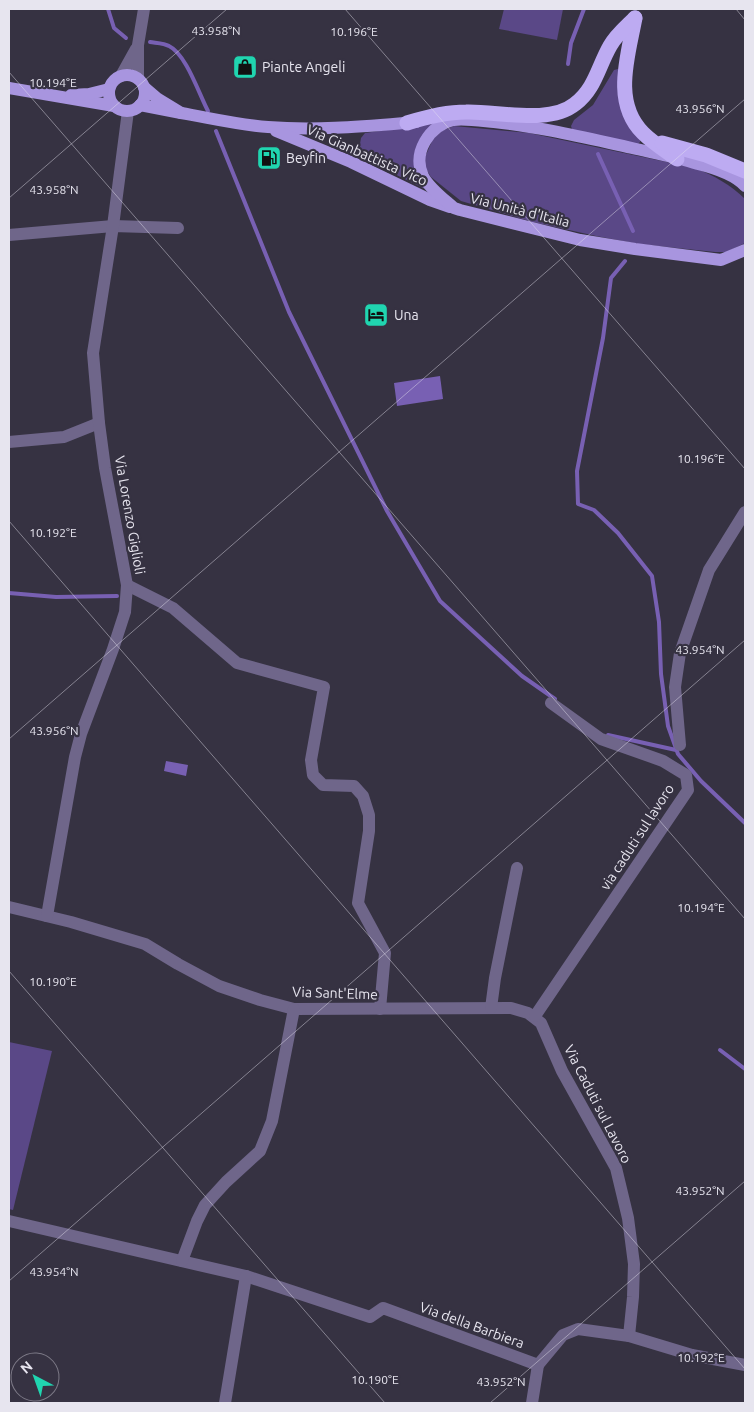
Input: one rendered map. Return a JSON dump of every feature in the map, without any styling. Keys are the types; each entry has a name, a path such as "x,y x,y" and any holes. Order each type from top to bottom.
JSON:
{"highway":[{"path":"407,123 443,113 539,115 565,111 580,100 592,85 610,46 637,13"},
{"path":"520,125 564,120 581,112 599,91 620,44 637,13"},
{"path":"637,13 624,81 631,118 643,133 677,159"},
{"path":"652,140 706,155 744,180"}],"main road":[{"path":"114,106 109,98 109,88 112,83 121,76 133,76 158,100 182,113"},
{"path":"9,88 114,106 123,111 128,111 140,105 145,96 141,83"},
{"path":"56,96 89,94 109,88"},
{"name":"Via Gianbattista Vico","path":"140,105 267,127 323,129 454,120"},
{"path":"454,120 520,125 598,140 677,159 744,180"},
{"name":"Via Unità d'Italia","path":"454,120 439,126 430,134 424,142 419,155 423,177 454,208 580,240 721,260 745,261"},
{"name":"Via Gianbattista Vico","path":"267,127 351,162 430,200 454,208"},
{"name":"Via Unità d'Italia","path":"721,260 745,250"}],"street":[{"path":"141,83 138,45 144,9"},
{"path":"121,76 138,45"},
{"name":"Via Lorenzo Giglioli","path":"47,916 72,766 114,649 125,612 127,585 99,423 93,353 113,226 128,111"},
{"path":"9,235 113,226 178,228"},
{"path":"9,442 64,437 99,423"},
{"path":"680,745 675,687 680,653 710,570 745,512"},
{"path":"127,585 173,608 237,663 324,687 312,760 313,775 323,785 354,786 363,796 369,815 369,831 358,903 385,953 380,1009"},
{"name":"via caduti sul lavoro","path":"532,1014 688,790 686,775 663,761 601,740 550,703"},
{"path":"491,1008 495,978 517,868"},
{"name":"Via Sant'Elme","path":"9,907 146,944 219,986 260,1000 294,1008 511,1008 532,1014"},
{"path":"182,1261 197,1221 205,1206 226,1182 260,1151 272,1121 294,1008"},
{"name":"Via Caduti sul Lavoro","path":"532,1014 541,1023 562,1071 616,1168 628,1218 634,1264 629,1336"},
{"name":"Via della Barbiera","path":"9,1221 246,1276 370,1317 383,1308 538,1365"},
{"path":"225,1403 246,1276"},
{"path":"532,1403 538,1365 564,1335 578,1329 629,1336 692,1355 745,1365"}],"shaded area":[{"path":"504,9 563,9 557,40 499,29"},
{"path":"618,69 621,71 641,137 640,142 636,146 573,132 571,126 574,120 593,105 614,70"},
{"path":"441,122 423,139 429,191 358,156 361,138 365,133"},
{"path":"454,126 529,133 695,168 722,181 745,199 745,243 727,252 639,244 533,222 461,201 431,177 426,169 425,157 433,139 442,131"},
{"path":"440,376 443,399 397,406 394,383"},
{"path":"166,761 188,765 186,776 164,771"},
{"path":"9,1042 52,1051 13,1210 9,1209"}],"waterway":[{"path":"108,9 114,28 126,38"},
{"path":"568,64 571,43 584,9"},
{"path":"150,42 167,45 181,57 192,75 208,111"},
{"path":"216,131 289,312 387,511 440,601 522,676 555,699"},
{"path":"598,154 633,231"},
{"path":"625,261 611,278 603,338 577,471 578,504 594,510 618,533 652,576 659,622 661,674 668,726 678,754 701,781 745,823"},
{"path":"9,593 56,597 117,596"},
{"path":"608,735 676,750"},
{"path":"720,1050 745,1069"}],"place":[{"name":"Piante Angeli","path":"245,67"},
{"name":"Beyfin","path":"269,158"},
{"name":"Una","path":"376,315"}]}
